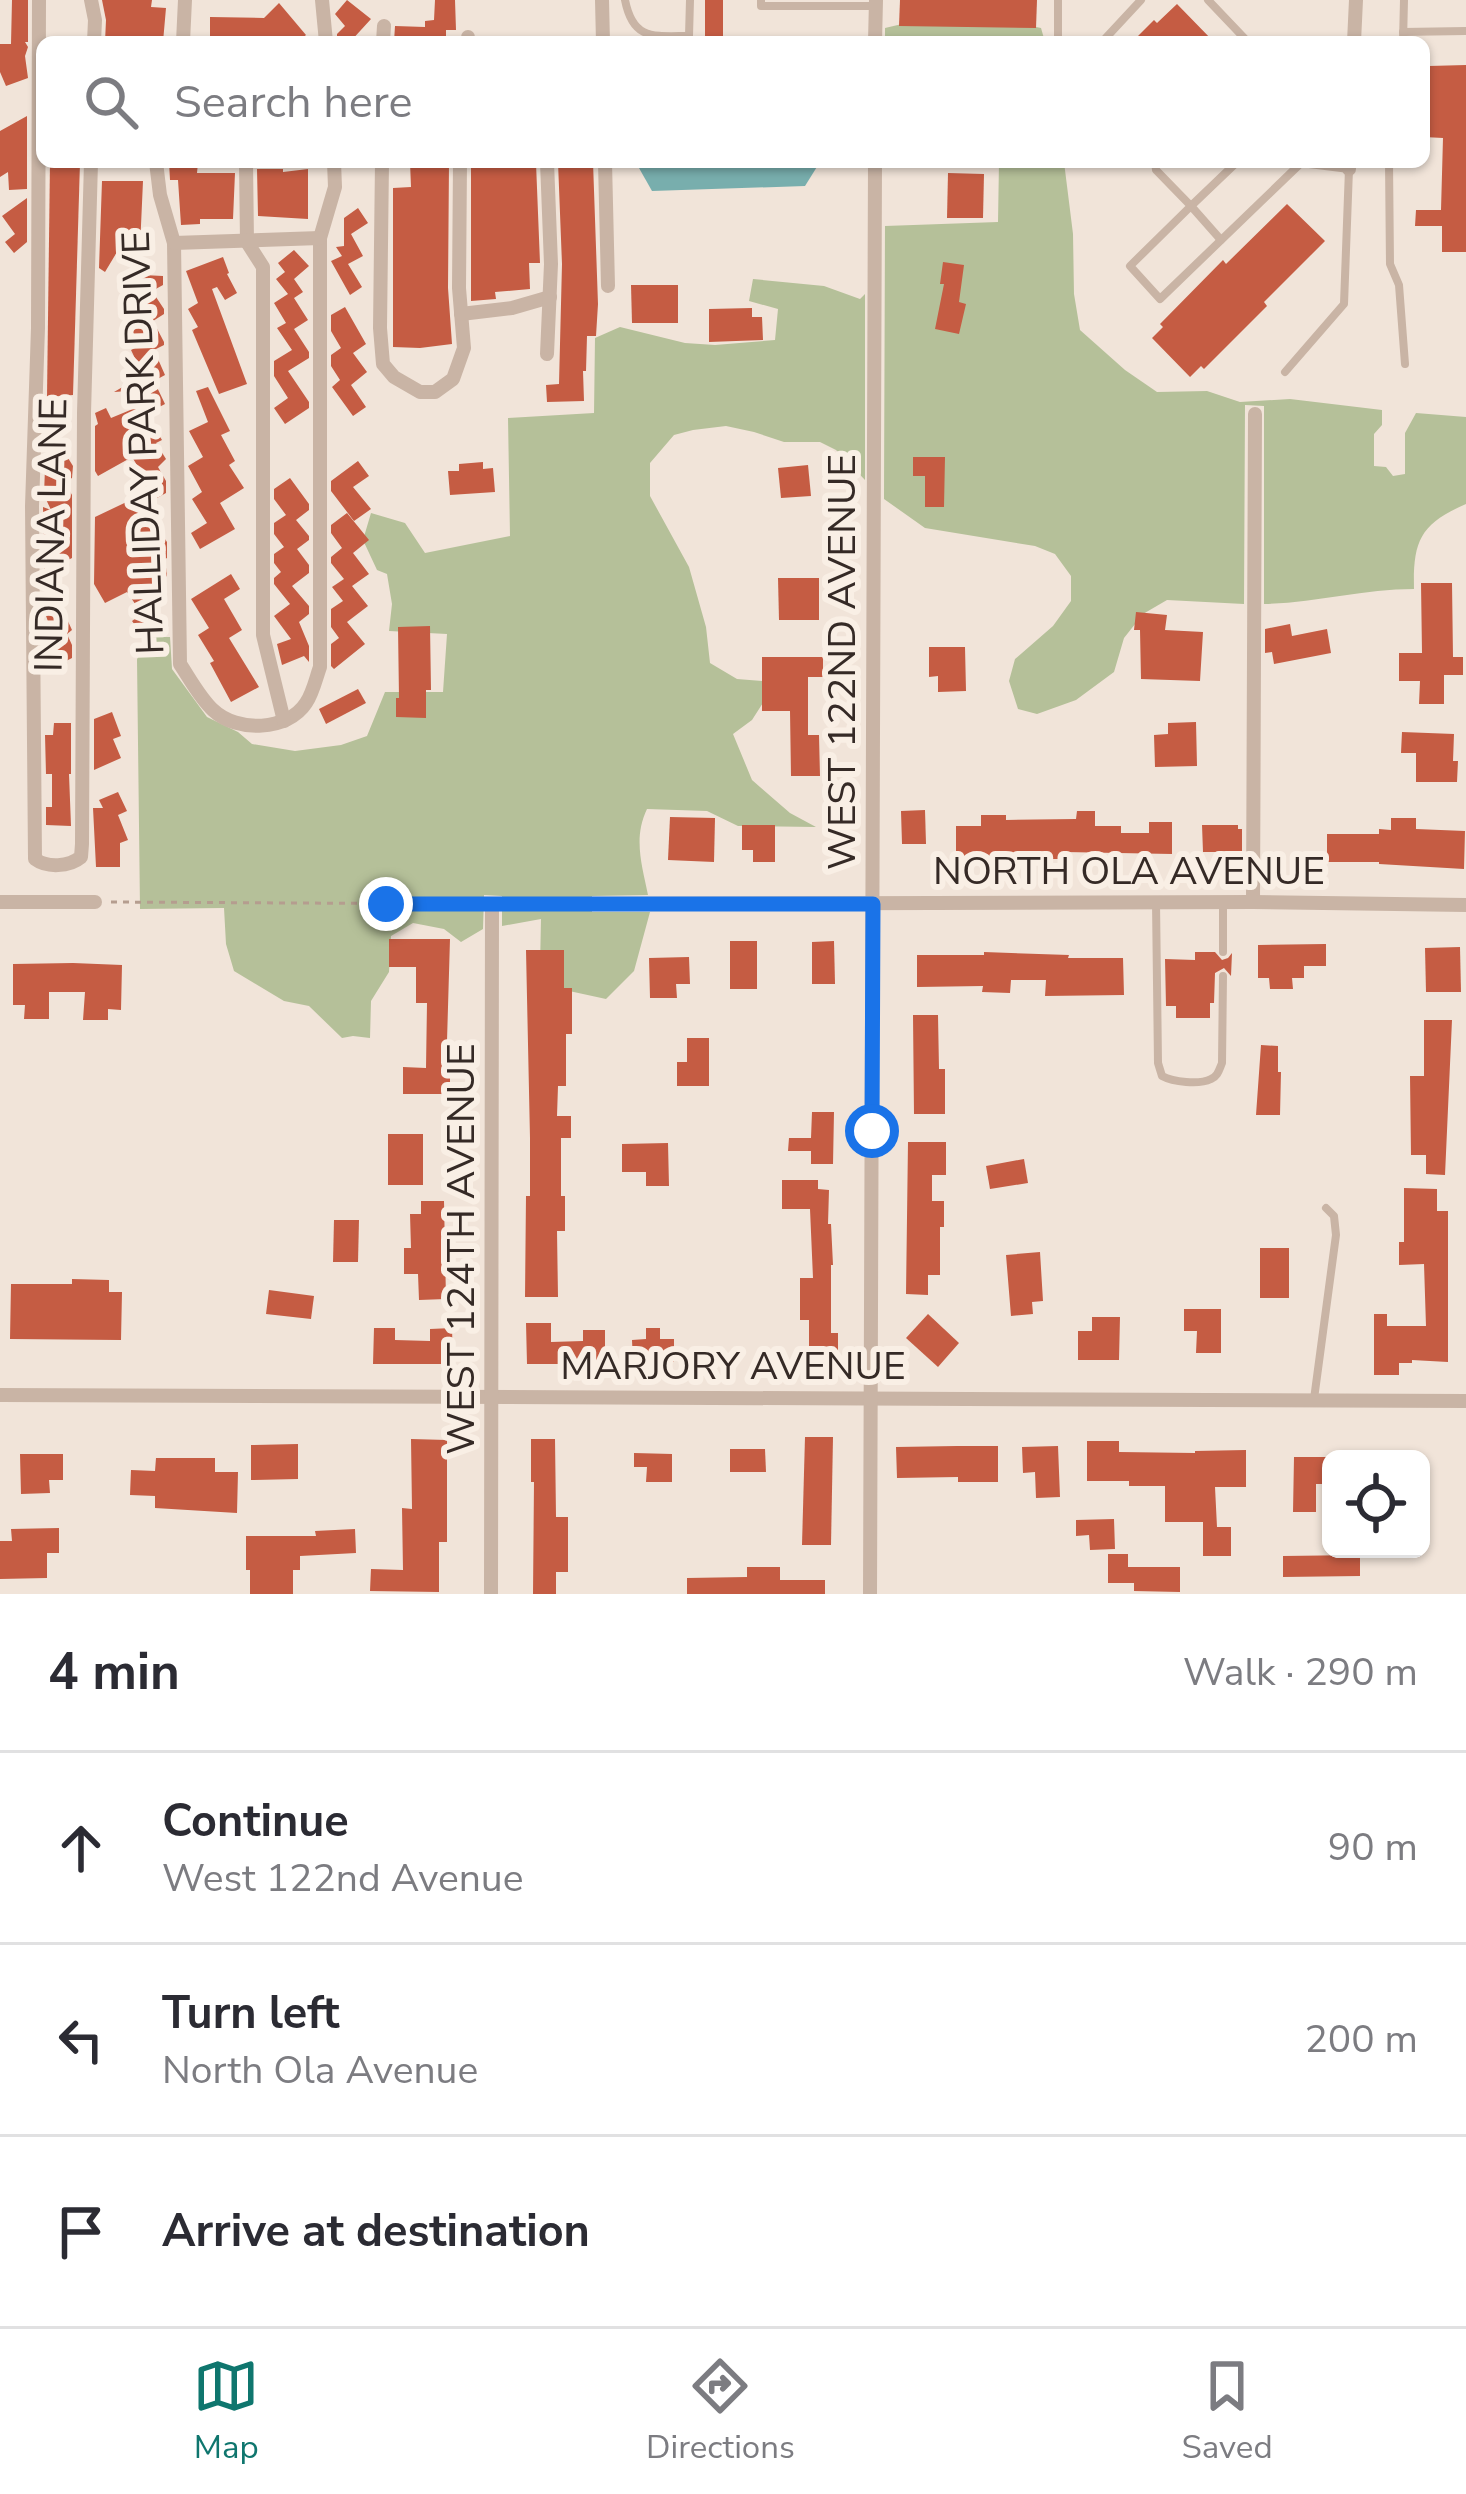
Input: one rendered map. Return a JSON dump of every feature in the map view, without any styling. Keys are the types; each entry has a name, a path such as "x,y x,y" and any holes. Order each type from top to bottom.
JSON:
{"street":[{"name":"INDIANA LANE","path":"39,0 39,36"},
{"path":"91,0 94,36"},
{"path":"183,36 185,0"},
{"path":"322,0 325,36"},
{"path":"602,0 602,36"},
{"path":"1354,36 1356,0"},
{"path":"875,36 876,3"},
{"name":"INDIANA LANE","path":"38,168 32,506 35,859 50,865 74,863 81,857 91,168"},
{"name":"HALLIDAY PARK DRIVE","path":"157,168 174,243 180,664 215,713 240,724 266,726 284,721"},
{"path":"246,168 247,242 263,267 263,634 284,721 306,705 320,668 320,238 335,187 334,168"},
{"path":"382,168 383,364 394,377 420,392 435,392 453,379 464,348 460,168"},
{"path":"547,168 547,354"},
{"path":"605,168 608,286"},
{"name":"WEST 122ND AVENUE","path":"870,1594 875,168"},
{"path":"174,243 320,238"},
{"path":"461,314 512,308 550,297"},
{"path":"1253,902 1255,414"},
{"path":"0,902 95,902"},
{"name":"WEST 124TH AVENUE","path":"491,1594 493,904"},
{"name":"NORTH OLA AVENUE","path":"601,904 1466,905"},
{"name":"MARJORY AVENUE","path":"0,1395 1466,1401"}],"lane":[{"path":"625,0 632,23 645,34 689,36 690,0"},
{"path":"761,0 761,6 876,3"},
{"path":"1058,0 1058,36"},
{"path":"1108,36 1141,0"},
{"path":"1208,0 1242,36"},
{"path":"1403,36 1404,0"},
{"path":"1416,36 1466,32"},
{"path":"1156,168 1221,240"},
{"path":"1231,168 1130,266 1160,299 1297,168"},
{"path":"1285,372 1344,304 1349,168"},
{"path":"1389,168 1390,264 1399,285 1405,364"},
{"path":"1156,902 1158,1063 1162,1076 1171,1081 1209,1080 1217,1075 1222,1063 1223,976"},
{"path":"1223,902 1223,952"},
{"path":"1314,1400 1336,1234 1334,1216 1326,1208"}],"path":[{"path":"95,902 601,904"}],"green space":[{"path":"936,16 994,18 1041,28 1043,36 885,36 885,28"},
{"path":"999,168 1065,168 1080,330 1157,392 1207,391 1240,402 1290,399 1382,410 1382,425 1374,434 1374,466 1386,467 1393,476 1405,474 1405,433 1416,413 1466,417 1466,504 1438,519 1422,536 1415,558 1414,589 1264,604 1264,406 1245,405 1244,604 1167,600 1143,614 1124,638 1114,672 1076,700 1037,714 1018,709 1009,681 1015,659 1053,626 1071,601 1071,576 1055,554 1035,546 925,528 884,499 885,226 998,222"},
{"path":"753,279 824,286 860,299 865,294 865,480 836,450 820,442 784,442 726,426 674,435 650,463 650,496 689,567 706,627 710,663 737,679 762,681 770,692 752,720 733,734 752,780 790,813 816,827 738,826 707,811 647,809 640,841 648,895 592,896 592,912 650,912 634,971 606,999 560,989 540,967 541,919 502,926 502,896 484,895 483,929 461,942 444,929 413,923 391,936 389,972 371,1001 370,1038 342,1038 309,1006 284,1001 234,971 226,944 224,908 140,909 137,659 153,637 170,637 172,669 207,717 252,744 295,751 341,745 367,736 385,692 443,692 447,634 389,631 392,604 387,574 377,570 363,540 371,513 405,523 425,553 510,536 508,418 594,413 595,338 620,327 685,343 775,340 778,309 749,301"}],"water":[{"path":"639,168 816,168 805,186 652,191"}],"building":[{"path":"12,0 28,0 28,78 6,86 0,72 0,44 11,44"},
{"path":"102,0 152,0 151,7 166,8 164,36 105,36"},
{"path":"347,0 371,19 355,36 337,36 345,26 335,14"},
{"path":"435,0 455,0 456,30 446,30 446,36 394,36 395,26 425,27 425,21 434,20"},
{"path":"705,0 723,0 723,36 705,36"},
{"path":"900,0 1037,0 1036,28 899,26"},
{"path":"279,3 306,35 210,36 210,17 264,18"},
{"path":"1177,4 1208,36 1138,36 1154,20 1157,23"},
{"path":"1466,65 1466,252 1442,252 1442,226 1415,226 1416,210 1441,210 1443,138 1430,137 1430,66"},
{"path":"27,116 27,189 9,190 8,172 0,177 0,131"},
{"path":"50,168 80,168 73,395 47,397"},
{"path":"169,168 235,173 233,219 200,219 200,224 181,225 178,180 170,180"},
{"path":"410,168 449,168 452,344 393,347 393,188 411,187"},
{"path":"471,168 536,168 540,263 529,263 530,289 495,292 496,299 471,301"},
{"path":"558,168 593,168 598,304 596,336 587,336 584,401 547,402 546,385 559,384"},
{"path":"257,169 308,169 308,219 258,216"},
{"path":"948,173 984,174 983,218 947,218"},
{"path":"102,181 143,181 139,270 143,275 163,276 163,285 152,291 164,309 153,321 164,342 154,350 165,375 154,381 165,404 146,414 162,440 156,443 166,459 158,467 166,493 157,498 132,457 98,476 95,471 95,413 106,408 111,418 140,406 133,394 142,390 114,392 143,375 131,350 141,345 128,325 142,317 130,294 138,289 123,242 105,272 99,268"},
{"path":"27,198 27,242 14,253 5,242 15,234 2,216"},
{"path":"1287,204 1325,241 1264,302 1267,306 1204,369 1201,366 1190,377 1152,338 1223,260 1226,264"},
{"path":"358,208 368,223 351,234 363,256 348,264 362,287 350,295 331,261 342,256 336,247 344,246 344,218"},
{"path":"294,250 309,266 294,279 303,292 294,298 308,320 294,329 309,358 288,371 309,408 285,424 274,408 288,398 274,376 274,361 292,350 277,328 286,323 274,303 288,294 276,279 285,272 278,263"},
{"path":"223,257 237,293 225,300 217,287 212,289 247,384 219,394 192,330 198,327 188,309 198,303 186,271"},
{"path":"943,262 964,265 959,302 966,304 959,334 935,329 944,284 940,284"},
{"path":"631,285 678,285 678,323 632,323"},
{"path":"345,307 366,344 353,353 367,372 351,385 366,407 353,416 332,387 340,380 331,366 331,355 341,348 331,331 331,315"},
{"path":"752,308 752,317 762,317 763,340 709,342 709,309"},
{"path":"208,387 230,431 221,435 235,461 229,465 244,488 220,503 235,529 200,549 191,533 207,523 192,499 202,492 188,466 203,457 189,431 208,422 196,391"},
{"path":"913,457 945,457 944,507 925,507 925,476 913,476"},
{"path":"68,458 73,466 72,478 65,482 72,495 72,558 44,572 44,556 50,554 44,542 43,507 51,510 44,495 45,468"},
{"path":"358,461 369,476 353,487 371,509 354,521 331,491 331,481"},
{"path":"483,462 483,469 493,468 495,492 450,495 448,471 459,471 459,464"},
{"path":"808,465 811,496 781,498 778,468"},
{"path":"290,478 309,504 309,510 296,520 309,536 297,549 309,573 292,586 309,606 309,614 299,622 309,646 309,662 304,656 282,665 277,644 291,639 274,616 290,604 274,584 281,572 274,554 284,547 274,534 274,523 286,515 274,499 274,489"},
{"path":"137,497 167,542 167,576 145,592 162,616 140,632 132,621 142,614 127,592 105,603 94,584 95,517"},
{"path":"347,513 369,540 353,553 369,574 352,586 368,606 347,622 365,644 334,669 331,644 339,638 331,627 331,609 343,601 332,587 344,579 331,563 342,548 331,525"},
{"path":"231,574 240,589 224,599 242,630 229,638 259,687 231,702 198,635 209,628 191,599"},
{"path":"778,578 819,578 819,620 779,620"},
{"path":"1421,583 1452,583 1453,657 1463,657 1463,675 1444,675 1444,704 1419,704 1420,681 1399,681 1399,653 1422,653"},
{"path":"60,604 72,630 67,634 72,658 60,664 47,635 52,633 44,610"},
{"path":"1136,612 1167,615 1165,630 1203,632 1200,681 1141,679"},
{"path":"1290,624 1292,636 1327,629 1331,653 1274,664 1272,652 1265,653 1265,629"},
{"path":"430,626 431,690 426,690 426,718 396,717 398,627"},
{"path":"929,647 965,647 966,691 938,692 938,676 929,677"},
{"path":"762,657 823,657 823,677 808,677 808,735 819,735 820,776 791,776 790,711 762,711"},
{"path":"358,689 366,703 326,724 319,709"},
{"path":"112,712 121,736 113,739 121,758 94,770 94,719"},
{"path":"1196,722 1197,766 1155,767 1154,735 1168,734 1168,723"},
{"path":"54,723 71,723 71,826 46,825 46,807 52,807 52,774 46,774 45,735 53,735"},
{"path":"1402,732 1454,734 1457,782 1416,782 1416,753 1401,753"},
{"path":"118,792 127,811 118,815 128,840 120,843 120,867 96,867 93,808 103,808 99,800"},
{"path":"925,810 926,844 902,844 901,811"},
{"path":"1077,811 1095,811 1095,826 1121,826 1121,833 1149,833 1149,822 1172,822 1172,854 1065,852 1065,859 956,859 956,826 981,826 981,815 1006,815 1006,820 1076,819"},
{"path":"670,817 715,818 714,862 668,860"},
{"path":"1391,818 1416,818 1416,829 1465,831 1464,869 1327,862 1327,834 1379,834 1379,829 1391,830"},
{"path":"742,825 775,825 775,862 753,862 753,850 742,850"},
{"path":"1202,825 1238,825 1242,852 1203,852"},
{"path":"389,939 450,939 450,1094 403,1094 403,1067 426,1068 427,1003 416,1003 416,967 389,967"},
{"path":"730,941 757,941 757,989 730,989"},
{"path":"834,941 835,984 812,984 812,942"},
{"path":"1326,944 1326,966 1304,966 1304,978 1292,978 1293,989 1270,989 1269,978 1258,978 1258,945"},
{"path":"1460,947 1461,992 1426,992 1425,948"},
{"path":"526,950 564,950 564,988 572,988 566,1086 558,1086 557,1116 571,1116 571,1138 561,1138 565,1231 557,1231 558,1297 525,1297 526,1196 530,1196"},
{"path":"984,952 1123,958 1124,995 1045,996 1046,980 1011,980 1010,993 982,992 983,986 917,987 917,955"},
{"path":"1195,952 1215,952 1222,960 1232,953 1231,976 1224,968 1215,973 1210,1018 1176,1018 1176,1006 1166,1006 1165,959 1195,960"},
{"path":"689,957 690,984 676,984 677,998 650,998 649,958"},
{"path":"13,964 122,965 121,1010 108,1009 108,1020 83,1020 85,992 49,992 49,1019 24,1019 25,1005 13,1005"},
{"path":"913,1015 938,1015 945,1114 914,1114"},
{"path":"1424,1020 1452,1020 1445,1175 1426,1174 1426,1155 1411,1155 1410,1076 1424,1076"},
{"path":"687,1038 709,1038 709,1086 677,1086 677,1062 687,1062"},
{"path":"1261,1045 1278,1046 1280,1115 1256,1115"},
{"path":"812,1112 834,1112 833,1164 811,1164 811,1151 788,1151 789,1138 811,1138"},
{"path":"388,1134 423,1134 423,1185 388,1185"},
{"path":"908,1142 946,1142 946,1175 932,1175 932,1201 944,1201 944,1227 940,1227 940,1275 928,1275 928,1295 906,1294"},
{"path":"668,1143 669,1186 646,1186 646,1172 622,1172 622,1144"},
{"path":"1024,1159 1028,1183 990,1189 986,1166"},
{"path":"782,1180 818,1180 818,1189 829,1190 831,1333 838,1333 838,1372 809,1372 809,1320 800,1320 800,1278 813,1278 810,1209 782,1209"},
{"path":"1404,1188 1437,1189 1437,1211 1448,1211 1448,1362 1412,1360 1399,1363 1399,1375 1374,1375 1374,1314 1387,1314 1387,1326 1426,1326 1424,1264 1399,1265"},
{"path":"421,1201 444,1201 446,1299 419,1300 418,1274 404,1274 404,1248 411,1248 410,1214 421,1214"},
{"path":"334,1220 359,1220 358,1262 333,1262"},
{"path":"1260,1248 1289,1248 1289,1298 1260,1298"},
{"path":"1040,1252 1043,1301 1032,1302 1033,1314 1011,1316 1006,1255"},
{"path":"72,1279 109,1280 109,1292 122,1292 121,1340 10,1339 11,1284 72,1284"},
{"path":"269,1290 314,1296 311,1319 266,1314"},
{"path":"1184,1309 1221,1309 1221,1353 1196,1353 1197,1331 1184,1331"},
{"path":"928,1314 959,1343 938,1367 906,1338"},
{"path":"1092,1317 1120,1317 1119,1360 1078,1360 1078,1331 1092,1331"},
{"path":"526,1323 551,1323 551,1342 583,1341 583,1330 605,1330 605,1364 527,1364"},
{"path":"374,1328 395,1328 395,1340 430,1341 430,1329 452,1328 453,1364 373,1364"},
{"path":"646,1328 660,1328 660,1339 674,1339 674,1362 633,1362 632,1340 646,1339"},
{"path":"805,1437 833,1437 831,1545 802,1545"},
{"path":"411,1439 447,1440 447,1542 439,1542 439,1592 370,1591 371,1569 403,1570 402,1508 412,1509"},
{"path":"531,1439 555,1439 556,1517 568,1517 568,1572 556,1572 556,1594 533,1594"},
{"path":"1087,1441 1119,1441 1119,1452 1246,1450 1246,1487 1215,1487 1217,1527 1231,1527 1231,1556 1203,1556 1203,1522 1165,1522 1165,1486 1087,1481"},
{"path":"298,1444 298,1479 251,1480 251,1445"},
{"path":"998,1446 998,1482 897,1478 896,1447"},
{"path":"1058,1446 1060,1497 1036,1498 1035,1472 1023,1473 1022,1447"},
{"path":"730,1449 765,1449 766,1472 730,1472"},
{"path":"634,1453 672,1454 672,1482 646,1482 647,1467 634,1467"},
{"path":"20,1454 63,1454 63,1480 49,1480 50,1493 21,1494"},
{"path":"1294,1457 1322,1457 1316,1512 1293,1512"},
{"path":"156,1458 215,1458 215,1472 238,1472 237,1513 155,1508 155,1496 130,1495 131,1470 155,1471"},
{"path":"1114,1519 1115,1549 1090,1550 1089,1535 1076,1536 1076,1520"},
{"path":"59,1528 59,1553 47,1553 47,1578 0,1579 0,1541 12,1541 11,1529"},
{"path":"355,1529 356,1553 300,1556 300,1570 293,1570 293,1594 250,1594 246,1536 316,1536 315,1531"},
{"path":"1108,1554 1128,1554 1128,1567 1180,1567 1180,1592 1134,1591 1134,1583 1108,1583"},
{"path":"1283,1556 1360,1558 1360,1576 1283,1577"},
{"path":"747,1567 780,1567 780,1580 825,1580 825,1594 687,1594 687,1578 747,1577"}],"route":[{"path":"386,904 873,904 872,1131"}]}
